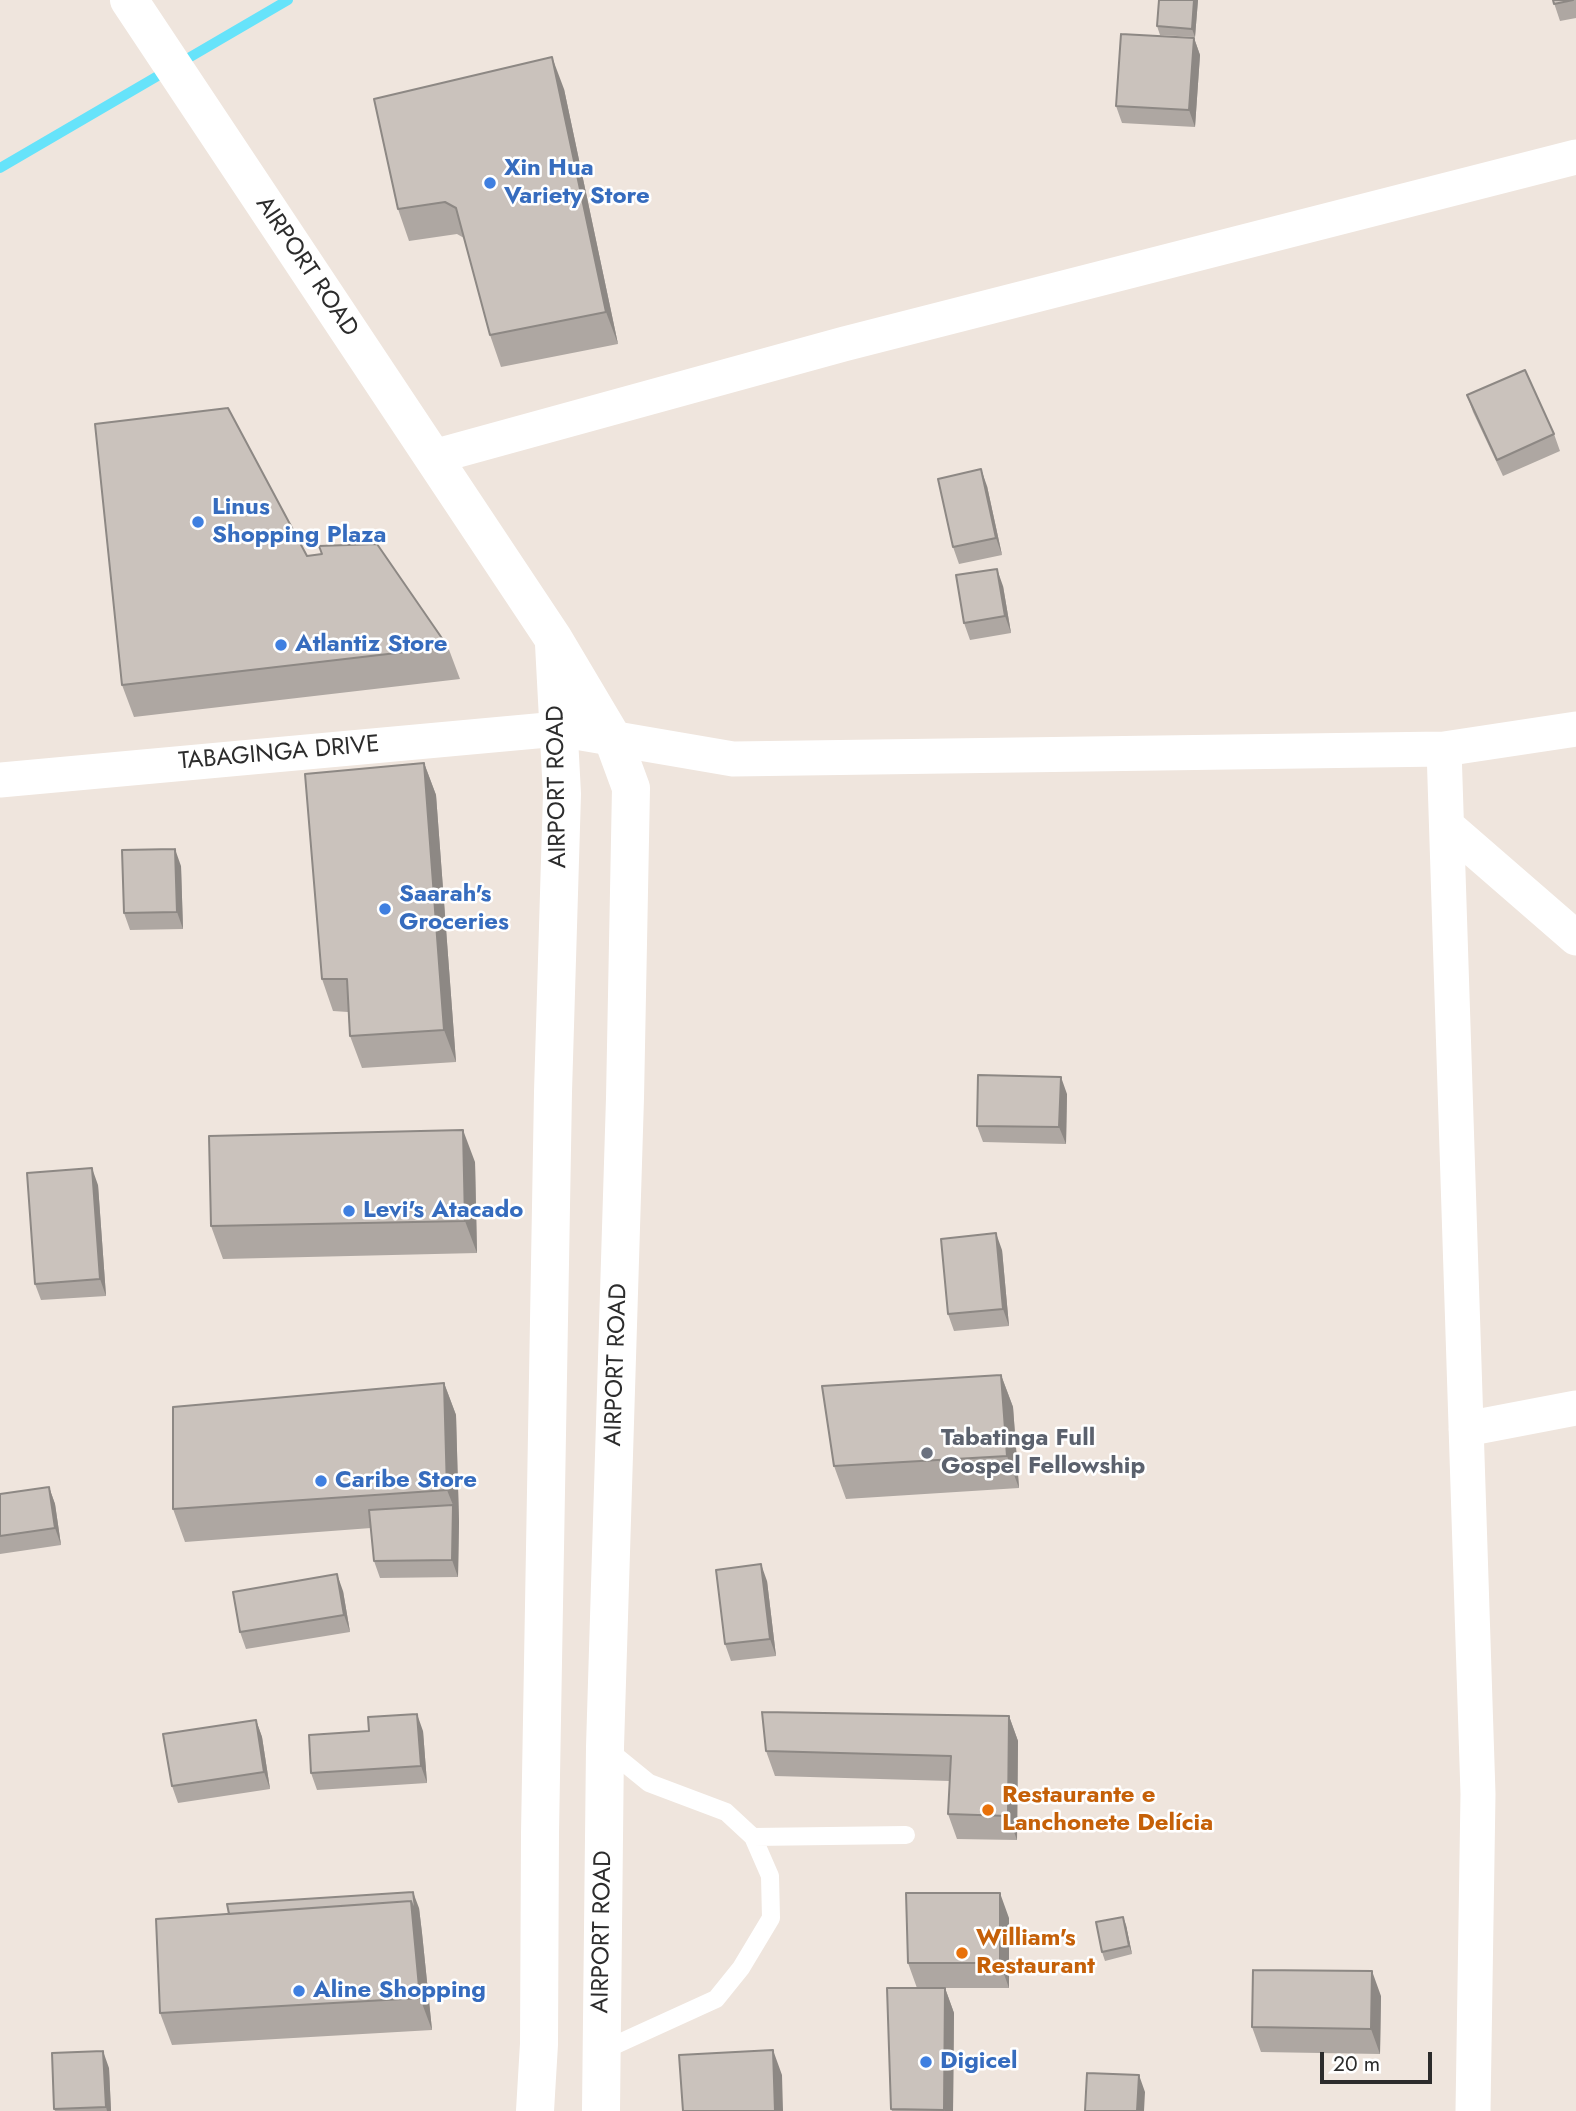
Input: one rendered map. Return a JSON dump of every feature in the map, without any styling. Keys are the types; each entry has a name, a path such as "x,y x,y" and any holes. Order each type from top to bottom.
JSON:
{"street":[{"name":"AIRPORT ROAD","path":"129,0 553,638 613,739 631,788 624,1125 605,1747 601,2111"},
{"path":"433,457 844,344 1576,157"},
{"name":"AIRPORT ROAD","path":"535,2111 539,2044 553,1092 562,794 553,638"},
{"name":"TABAGINGA DRIVE","path":"0,780 558,729 733,759 1444,749 1576,729"},
{"path":"1444,749 1478,1794 1473,2111"},
{"path":"1447,826 1576,937"},
{"path":"1466,1429 1576,1408"}],"lane":[{"path":"602,2051 716,1999 741,1968 771,1918 771,1876 753,1837 726,1812 649,1783 605,1747"},
{"path":"753,1837 906,1835"}],"building":[{"path":"1159,0 1194,0 1192,29 1157,26"},
{"path":"1553,0 1573,0 1554,4"},
{"path":"1121,34 1194,38 1189,110 1116,106"},
{"name":"Xin Hua Variety Store","path":"552,57 606,312 490,335 456,208 445,202 398,209 374,99"},
{"path":"1525,370 1554,434 1497,460 1467,395"},
{"path":"228,408 307,556 322,554 319,546 377,544 448,647 122,685 95,424"},
{"path":"981,469 996,538 953,547 938,479"},
{"path":"997,569 1005,616 964,623 956,575"},
{"name":"Saarah's Groceries","path":"424,763 444,1030 350,1036 347,979 322,979 305,774"},
{"path":"175,849 177,912 124,913 122,850"},
{"path":"978,1075 1061,1077 1059,1127 977,1126"},
{"name":"Levi's Atacado","path":"463,1130 465,1221 211,1226 209,1136"},
{"path":"92,1168 100,1279 35,1284 27,1173"},
{"path":"996,1233 1003,1309 948,1314 941,1239"},
{"path":"1001,1375 1007,1456 834,1466 822,1386"},
{"name":"Caribe Store","path":"444,1383 447,1490 173,1509 173,1407"},
{"path":"49,1487 55,1528 0,1536 0,1494"},
{"path":"453,1505 452,1560 374,1561 369,1510"},
{"path":"761,1564 770,1639 725,1644 716,1570"},
{"path":"337,1574 344,1615 240,1632 233,1592"},
{"path":"762,1712 1009,1716 1008,1816 948,1814 951,1756 766,1751"},
{"path":"417,1714 421,1766 311,1773 309,1735 369,1731 368,1717"},
{"path":"256,1720 264,1772 172,1786 163,1734"},
{"path":"413,1892 416,1916 411,1901 229,1914 227,1904"},
{"path":"906,1893 1000,1893 1000,1963 908,1963"},
{"name":"Aline Shopping","path":"411,1901 420,1998 160,2013 156,1919"},
{"path":"1123,1917 1129,1946 1102,1952 1096,1922"},
{"path":"1253,1970 1372,1971 1371,2029 1252,2027"},
{"name":"Digicel","path":"887,1988 945,1988 944,2110 891,2109"},
{"path":"773,2050 775,2111 683,2111 679,2055"},
{"path":"103,2051 106,2107 54,2109 52,2053"},
{"path":"1087,2073 1139,2075 1137,2111 1085,2111"}],"waterway":[{"path":"0,168 288,0"}],"place":[{"name":"Xin Hua Variety Store","path":"490,183"},
{"name":"Linus Shopping Plaza","path":"198,522"},
{"name":"Atlantiz Store","path":"281,645"},
{"name":"Saarah's Groceries","path":"385,909"},
{"name":"Levi's Atacado","path":"349,1211"},
{"name":"Tabatinga Full Gospel Fellowship","path":"927,1453"},
{"name":"Caribe Store","path":"321,1481"},
{"name":"Restaurante e Lanchonete Delícia","path":"988,1810"},
{"name":"William's Restaurant","path":"962,1953"},
{"name":"Aline Shopping","path":"299,1991"},
{"name":"Digicel","path":"926,2062"}]}
